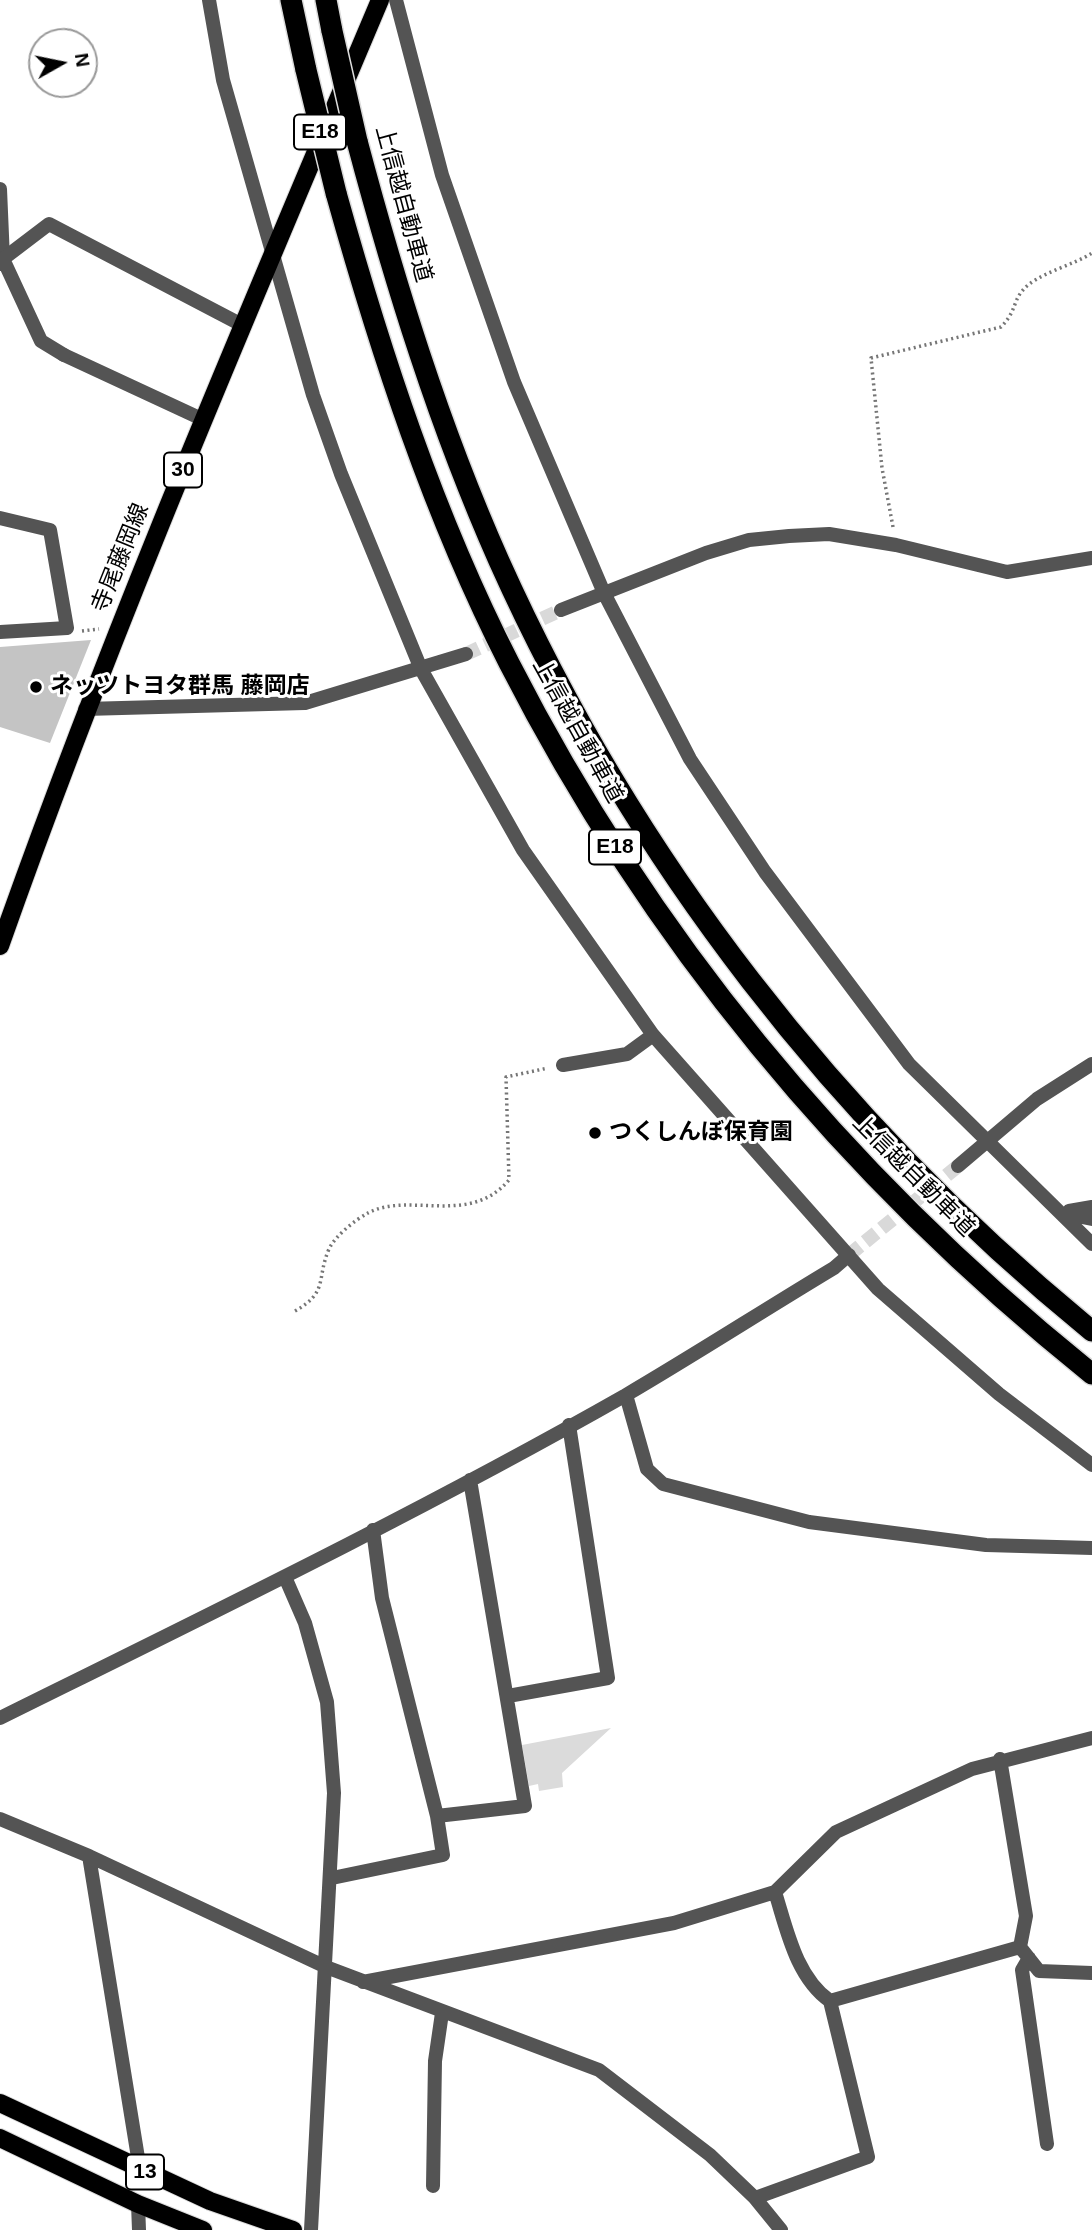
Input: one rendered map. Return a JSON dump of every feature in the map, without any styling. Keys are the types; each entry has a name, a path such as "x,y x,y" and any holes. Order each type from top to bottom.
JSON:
{"highway":[{"name":"上信越自動車道","path":"291,0 336,193 395,388 460,555 508,662 602,827 713,989 837,1138 969,1270 1092,1374"},
{"name":"上信越自動車道","path":"326,0 357,141 402,300 461,468 538,643 630,808 739,967 817,1064 927,1182 1050,1296 1092,1331"}],"main road":[{"name":"寺尾藤岡線","path":"0,946 85,709 242,325 380,0"},
{"name":"13","path":"0,2103 210,2201 293,2230"},
{"name":"13","path":"0,2138 138,2204 203,2230"}],"street":[{"path":"209,0 223,80 313,395 341,474 375,563 421,670 523,850 653,1035 759,1158 888,1298 999,1394 1092,1465"},
{"path":"396,0 442,175 519,393 604,593 690,758 765,872 909,1064 1092,1244"},
{"path":"0,189 1,260 41,341 64,355 204,420"},
{"path":"1,260 49,224 242,325"},
{"path":"0,517 50,530 67,628 0,632"},
{"path":"561,610 749,540 829,534 896,545 1007,572 1092,558"},
{"path":"85,709 305,703 387,676 421,670 466,654"},
{"path":"564,1065 627,1054 653,1035"},
{"path":"958,1166 1037,1099 1092,1064"},
{"path":"1060,1212 1092,1207"},
{"path":"1060,1212 1092,1219"},
{"path":"0,1718 285,1577 626,1395 834,1268 849,1255"},
{"path":"626,1395 647,1469 663,1483 809,1522 986,1545 1092,1549"},
{"path":"508,1696 608,1678 569,1425"},
{"path":"437,1816 525,1806 470,1480"},
{"path":"332,1878 443,1855 437,1816 382,1598 373,1530"},
{"path":"285,1577 305,1623 327,1702 334,1793 332,1878 311,2230"},
{"path":"363,1982 674,1923 775,1892 836,1832 972,1769 1000,1759 1092,1738"},
{"path":"1000,1759 1026,1916 1022,1970 1047,2144"},
{"path":"0,1819 89,1856 326,1967 599,2070 710,2155 755,2198 781,2230"},
{"path":"89,1856 140,2170"},
{"path":"755,2198 868,2157 830,2001 815,1991 795,1955 775,1892"},
{"path":"1025,1952 1040,1971 1092,1973"},
{"path":"830,2001 1025,1952"},
{"path":"433,2186 435,2061 442,2013"},
{"path":"138,2204 139,2230"}],"path":[{"path":"896,545 882,468 870,358 1001,327 1013,315 1022,290 1034,281 1074,265 1092,253"},
{"path":"67,628 74,632 118,628"},
{"path":"295,1311 312,1302 321,1289 328,1251 335,1239 368,1213 391,1206 448,1208 497,1194 509,1180 506,1077 564,1065"}],"shaded area":[{"path":"611,1728 562,1773 563,1787 539,1791 538,1784 529,1786 522,1745"}],"building":[{"name":"ネッツトヨタ群馬 藤岡店","path":"91,640 50,743 0,727 0,647"}],"tunnel":[{"path":"466,654 561,610"},
{"path":"849,1255 958,1166"}],"place":[{"name":"ネッツトヨタ群馬 藤岡店","path":"36,687"},
{"name":"つくしんぼ保育園","path":"595,1133"}]}
